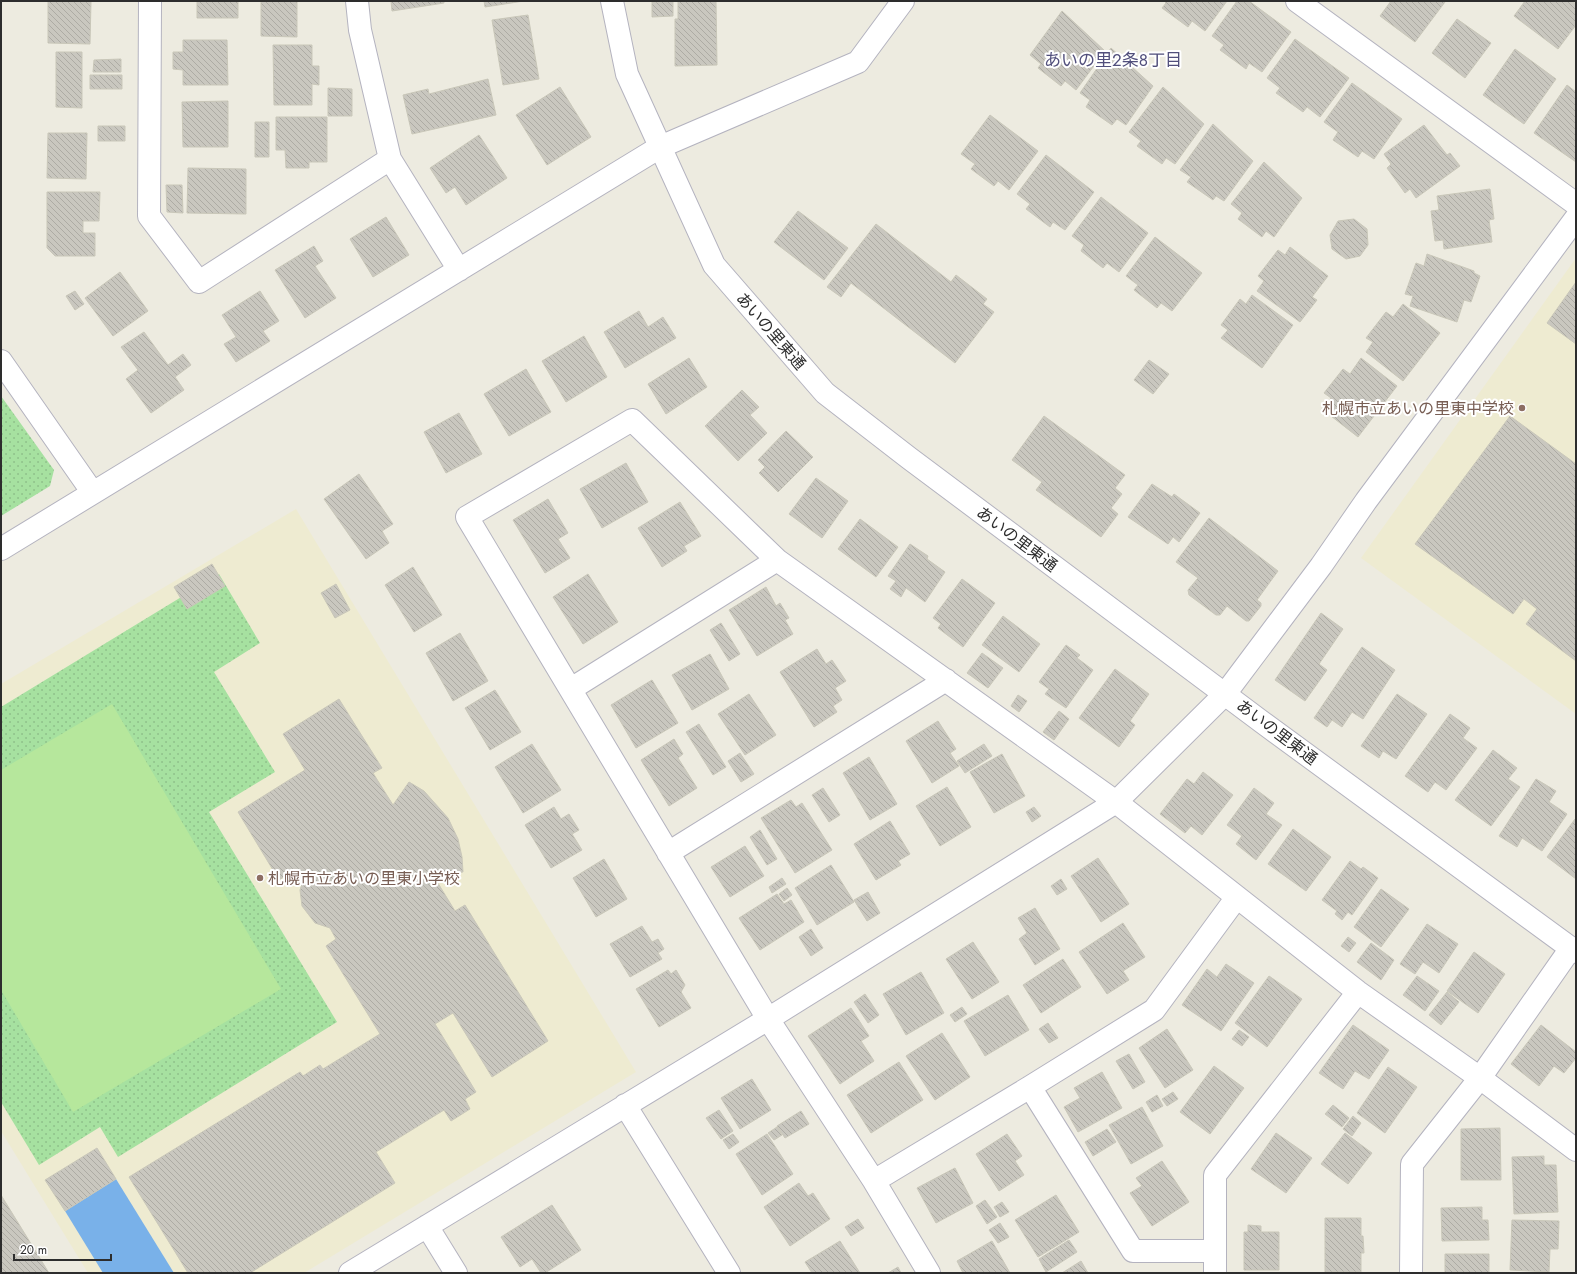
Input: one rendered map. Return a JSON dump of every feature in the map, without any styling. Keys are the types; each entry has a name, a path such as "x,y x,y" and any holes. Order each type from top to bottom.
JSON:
{"street":[{"path":"150,1 148,216 199,282 390,159"},
{"path":"357,1 360,30 390,159 460,270"},
{"name":"あいの里東通","path":"612,1 627,74 714,265 825,393 909,458 1225,694 1574,950"},
{"path":"1,549 660,147 858,62 903,1"},
{"path":"1297,1 1576,204"},
{"path":"350,1273 768,1019 1116,802 1225,694 1321,566 1370,495 1576,218"},
{"path":"1,361 93,493"},
{"path":"929,1273 874,1181 768,1019 467,517 632,420 777,560 1116,802 1358,992 1480,1078 1576,1150"},
{"path":"571,689 777,560"},
{"path":"668,853 946,680"},
{"path":"874,1181 1154,1010 1237,898"},
{"path":"1411,1273 1412,1164 1480,1078 1574,950"},
{"path":"1215,1273 1215,1175 1358,992"},
{"path":"1030,1087 1133,1251 1215,1251"},
{"path":"625,1105 729,1273"},
{"path":"427,1226 456,1273"}],"shaded area":[{"name":"札幌市立あいの里東中学校","path":"1576,258 1576,714 1361,558"},
{"name":"札幌市立あいの里東小学校","path":"296,509 636,1072 304,1273 88,1273 1,1131 1,684"}],"green space":[{"path":"1,396 54,470 50,486 1,516"},
{"path":"219,574 260,643 214,672 275,772 209,812 337,1022 118,1157 100,1127 39,1165 1,1102 1,707"},
{"path":"112,704 281,989 73,1112 1,990 1,770"}],"water":[{"path":"116,1179 174,1273 103,1273 65,1211"}],"building":[{"path":"48,1 91,1 90,44 48,43"},
{"path":"197,1 238,1 238,18 197,18"},
{"path":"261,1 297,1 297,37 261,36"},
{"path":"391,1 444,1 444,3 392,11"},
{"path":"484,1 524,1 485,7"},
{"path":"673,1 673,16 652,17 652,2"},
{"path":"678,1 716,1 717,65 675,66 675,19 678,19"},
{"path":"1164,1 1227,1 1205,31 1192,21 1188,27 1162,8 1166,3"},
{"path":"1237,1 1249,1 1291,32 1262,72 1249,63 1246,69 1220,50 1224,45 1212,36"},
{"path":"1391,1 1445,2 1415,42 1380,16"},
{"path":"1525,1 1572,1 1576,4 1576,25 1558,49 1514,16"},
{"path":"1062,11 1105,51 1076,90 1065,81 1061,86 1038,68 1041,64 1030,55"},
{"path":"528,15 539,79 503,85 492,20"},
{"path":"1457,19 1491,43 1465,78 1432,53"},
{"path":"1295,39 1349,78 1320,117 1307,107 1303,112 1276,93 1280,88 1267,78"},
{"path":"183,40 227,40 228,85 183,85 183,70 173,69 173,52 183,52"},
{"path":"273,45 312,45 312,66 319,66 319,85 312,84 312,105 274,105"},
{"path":"1111,48 1153,86 1126,125 1117,119 1112,125 1086,107 1090,100 1080,93"},
{"path":"1515,49 1556,79 1524,124 1483,95"},
{"path":"56,52 82,52 82,108 56,107"},
{"path":"121,59 121,72 93,72 94,60"},
{"path":"90,75 122,75 122,89 90,89"},
{"path":"488,79 496,115 412,134 403,95 428,89 429,94"},
{"path":"1352,83 1402,119 1374,159 1362,151 1358,157 1333,140 1338,132 1324,122"},
{"path":"1567,85 1576,92 1576,162 1534,133"},
{"path":"560,87 591,137 547,165 516,115"},
{"path":"1163,87 1204,124 1175,164 1166,158 1162,164 1137,146 1141,141 1129,132"},
{"path":"328,88 352,89 352,116 328,116"},
{"path":"228,101 228,147 183,147 182,102"},
{"path":"990,115 1038,151 1009,190 998,181 994,186 971,169 975,164 961,154"},
{"path":"276,117 327,117 327,162 309,162 309,168 286,168 285,150 276,150"},
{"path":"255,122 269,122 269,157 255,157"},
{"path":"1213,124 1253,161 1224,201 1216,196 1213,200 1187,182 1191,177 1180,170"},
{"path":"1424,125 1447,155 1450,153 1460,166 1416,198 1410,189 1405,193 1387,168 1391,164 1384,154"},
{"path":"98,126 125,126 125,141 98,141"},
{"path":"48,133 87,133 86,179 47,178"},
{"path":"479,135 507,178 466,205 455,187 446,193 430,168"},
{"path":"1046,155 1094,192 1065,230 1053,222 1050,227 1026,209 1030,204 1017,194"},
{"path":"1264,162 1302,198 1274,237 1266,231 1262,237 1238,219 1242,213 1231,204"},
{"path":"188,168 246,169 246,214 187,213"},
{"path":"166,185 182,185 183,213 167,212"},
{"path":"1490,189 1494,219 1489,220 1492,242 1444,249 1443,240 1435,241 1431,211 1439,210 1437,196"},
{"path":"47,192 100,192 99,221 83,221 83,233 95,233 95,256 55,256 47,248"},
{"path":"1101,197 1148,233 1119,272 1107,263 1103,268 1081,251 1084,245 1072,236"},
{"path":"798,211 848,248 824,280 774,242"},
{"path":"386,217 409,255 373,277 350,239"},
{"path":"1354,219 1367,229 1368,245 1360,256 1346,259 1332,249 1330,235 1338,221"},
{"path":"876,224 951,282 956,275 987,299 983,304 994,312 955,363 851,283 841,297 827,287"},
{"path":"1155,237 1202,273 1172,311 1161,303 1157,308 1134,290 1138,285 1126,276"},
{"path":"314,246 323,261 315,266 336,298 305,318 275,270"},
{"path":"1290,247 1328,276 1312,297 1317,300 1300,322 1257,291 1264,281 1258,276 1278,250 1285,255"},
{"path":"1427,254 1474,271 1474,273 1480,276 1471,302 1464,300 1457,322 1410,306 1413,296 1405,294 1416,263 1424,266"},
{"path":"120,272 148,311 113,336 85,298"},
{"path":"1576,282 1576,344 1547,323"},
{"path":"75,291 84,304 75,310 66,296"},
{"path":"260,291 279,321 263,331 270,341 236,362 224,344 236,337 222,315"},
{"path":"1252,295 1293,325 1262,368 1221,338 1228,330 1221,325 1240,299 1246,304"},
{"path":"1403,304 1440,333 1403,381 1366,352 1373,342 1366,338 1386,312 1393,317"},
{"path":"639,311 648,327 663,317 676,338 625,368 604,332"},
{"path":"144,332 168,365 183,354 191,365 175,377 184,390 151,413 126,379 138,370 121,347"},
{"path":"584,336 607,377 566,402 542,361"},
{"path":"689,358 707,387 666,414 648,384"},
{"path":"1361,358 1397,386 1358,437 1322,409 1331,398 1324,393 1343,369 1350,374"},
{"path":"1149,360 1169,374 1153,394 1134,380"},
{"path":"526,369 551,412 509,436 484,394"},
{"path":"742,390 759,407 750,415 767,433 738,461 705,426"},
{"path":"459,413 482,454 446,473 424,432"},
{"path":"1044,416 1125,475 1115,488 1122,494 1111,508 1118,514 1101,537 1036,490 1042,482 1012,460"},
{"path":"1510,416 1576,464 1576,661 1526,624 1537,609 1524,599 1513,614 1415,544"},
{"path":"786,431 813,457 778,492 759,473 765,467 758,460"},
{"path":"626,463 648,502 602,528 580,489"},
{"path":"359,474 393,524 382,531 389,543 366,559 324,499"},
{"path":"816,478 848,501 822,538 789,514"},
{"path":"1152,484 1172,497 1174,494 1200,513 1179,542 1173,537 1168,544 1128,517"},
{"path":"548,499 568,533 558,539 570,558 545,573 513,520"},
{"path":"680,502 701,536 684,546 687,551 662,567 638,528"},
{"path":"1209,518 1278,571 1257,600 1261,603 1261,606 1249,621 1246,621 1227,606 1220,615 1216,615 1189,595 1188,590 1198,578 1176,562"},
{"path":"860,519 898,547 876,577 838,549"},
{"path":"910,544 928,556 927,559 945,572 925,602 906,588 901,597 890,589 896,581 888,576"},
{"path":"212,564 225,586 187,609 174,587"},
{"path":"413,567 442,615 414,632 385,585"},
{"path":"588,574 618,622 583,644 553,597"},
{"path":"962,579 995,603 963,647 938,628 941,624 933,618"},
{"path":"336,584 350,610 335,618 321,593"},
{"path":"766,587 776,606 780,603 789,618 785,620 793,634 757,656 729,610"},
{"path":"1321,613 1343,629 1319,664 1327,670 1305,701 1275,680"},
{"path":"1003,616 1040,644 1019,672 982,645"},
{"path":"721,623 740,654 729,661 710,630"},
{"path":"460,633 488,681 453,701 426,653"},
{"path":"1066,645 1080,655 1077,658 1093,670 1066,708 1045,694 1049,689 1039,682"},
{"path":"1362,647 1395,670 1363,719 1352,712 1342,727 1332,720 1327,727 1314,718"},
{"path":"817,649 826,664 832,660 846,681 835,688 842,700 833,706 837,712 814,727 780,672"},
{"path":"982,653 1003,668 988,688 967,673"},
{"path":"710,654 729,689 692,710 672,675"},
{"path":"1115,669 1149,694 1130,721 1135,725 1119,747 1079,718"},
{"path":"652,680 678,723 636,748 611,705"},
{"path":"495,690 521,732 490,750 465,708"},
{"path":"749,694 776,735 745,755 718,714"},
{"path":"1397,694 1427,714 1396,759 1383,751 1379,758 1361,746"},
{"path":"1018,695 1027,701 1019,712 1011,706"},
{"path":"339,699 382,768 373,773 393,805 409,782 424,791 448,818 458,839 462,857 463,872 433,875 455,911 465,905 548,1041 492,1077 453,1013 435,1024 476,1092 465,1099 470,1109 451,1121 444,1110 376,1152 395,1183 250,1273 188,1273 129,1177 300,1072 303,1076 320,1065 323,1069 380,1034 326,946 336,939 330,928 315,923 302,906 300,890 302,884 294,870 279,880 238,812 305,770 283,734"},
{"path":"1059,711 1069,719 1054,740 1043,732"},
{"path":"1450,714 1470,728 1463,738 1477,748 1446,790 1435,782 1428,792 1405,776"},
{"path":"938,721 956,749 950,753 959,766 932,783 906,741"},
{"path":"699,724 726,767 713,775 686,732"},
{"path":"674,739 683,754 678,758 697,788 669,806 641,760"},
{"path":"532,744 561,790 523,813 495,767"},
{"path":"984,744 992,756 965,773 957,761"},
{"path":"1493,750 1517,768 1508,779 1520,787 1491,826 1455,800"},
{"path":"740,753 754,774 741,782 728,761"},
{"path":"1002,754 1025,796 994,813 970,772"},
{"path":"869,757 897,804 870,820 843,773"},
{"path":"1203,772 1233,795 1202,835 1191,826 1185,833 1160,814 1187,779 1194,784"},
{"path":"1536,779 1556,791 1549,802 1567,814 1542,851 1522,838 1517,847 1499,836"},
{"path":"947,787 971,827 940,846 916,806"},
{"path":"823,788 840,815 829,822 812,795"},
{"path":"1254,788 1274,803 1266,814 1282,825 1256,860 1236,844 1242,836 1227,825"},
{"path":"791,800 796,807 802,803 832,850 795,873 761,818"},
{"path":"554,807 561,819 569,814 579,830 572,834 582,850 551,868 525,825"},
{"path":"1034,807 1041,816 1032,822 1026,812"},
{"path":"1575,819 1576,820 1576,879 1547,857"},
{"path":"890,821 910,854 898,861 901,865 876,880 854,844"},
{"path":"1293,829 1331,857 1306,891 1268,864"},
{"path":"760,830 777,859 767,865 750,837"},
{"path":"745,846 764,876 730,897 711,867"},
{"path":"1098,858 1129,904 1101,922 1071,876"},
{"path":"604,859 627,899 596,917 573,878"},
{"path":"1350,861 1361,869 1363,867 1378,878 1352,915 1348,912 1342,920 1335,914 1337,911 1322,900"},
{"path":"831,865 854,902 817,925 795,888"},
{"path":"782,878 786,884 772,893 769,887"},
{"path":"1061,879 1067,889 1057,895 1051,886"},
{"path":"787,888 792,895 784,901 779,894"},
{"path":"1381,889 1409,909 1381,947 1354,927"},
{"path":"868,892 880,913 867,921 854,900"},
{"path":"777,894 784,904 791,900 804,922 760,950 739,918"},
{"path":"1035,908 1060,949 1035,965 1019,939 1027,933 1018,918"},
{"path":"1123,923 1145,957 1123,971 1129,980 1107,994 1079,952"},
{"path":"1427,924 1458,944 1439,973 1423,962 1415,974 1400,964"},
{"path":"642,926 652,942 658,939 664,949 658,953 662,959 630,977 610,944"},
{"path":"811,929 823,948 811,956 799,937"},
{"path":"1348,937 1356,943 1349,952 1341,946"},
{"path":"973,942 999,982 972,999 946,959"},
{"path":"1371,943 1394,960 1381,980 1357,962"},
{"path":"1474,952 1505,974 1478,1013 1447,991"},
{"path":"1063,959 1081,987 1041,1013 1023,985"},
{"path":"1226,964 1254,983 1221,1031 1182,1005 1207,969 1217,977"},
{"path":"668,970 671,974 676,970 685,985 681,992 691,1008 659,1027 636,989"},
{"path":"921,972 944,1013 906,1035 883,994"},
{"path":"1269,976 1302,999 1267,1047 1235,1023"},
{"path":"1417,976 1439,991 1425,1011 1403,995"},
{"path":"1447,992 1459,1002 1441,1025 1429,1015"},
{"path":"865,994 879,1015 868,1023 854,1002"},
{"path":"1008,995 1029,1030 985,1056 964,1021"},
{"path":"962,1007 967,1014 955,1022 950,1015"},
{"path":"851,1008 869,1036 861,1041 874,1061 840,1084 808,1036"},
{"path":"1048,1023 1058,1038 1049,1043 1039,1029"},
{"path":"1353,1025 1389,1050 1369,1079 1355,1071 1343,1089 1319,1073"},
{"path":"1541,1025 1576,1052 1576,1058 1564,1073 1554,1066 1539,1086 1511,1064"},
{"path":"1167,1029 1193,1070 1165,1088 1139,1048"},
{"path":"1239,1030 1249,1037 1242,1046 1232,1039"},
{"path":"942,1033 970,1077 935,1100 906,1056"},
{"path":"1129,1054 1145,1082 1133,1089 1116,1061"},
{"path":"899,1062 923,1100 871,1133 847,1095"},
{"path":"1214,1066 1244,1088 1210,1134 1180,1112"},
{"path":"1388,1067 1417,1087 1385,1133 1357,1113"},
{"path":"1102,1072 1122,1108 1078,1132 1064,1107 1080,1098 1074,1088"},
{"path":"752,1079 771,1110 740,1129 721,1098"},
{"path":"1173,1092 1178,1099 1167,1106 1162,1099"},
{"path":"1157,1095 1163,1106 1152,1112 1146,1102"},
{"path":"1333,1105 1349,1118 1342,1127 1325,1114"},
{"path":"1142,1107 1163,1146 1131,1164 1109,1125"},
{"path":"719,1110 733,1131 721,1139 706,1118"},
{"path":"801,1111 809,1124 785,1138 777,1126"},
{"path":"1353,1116 1361,1123 1352,1136 1343,1129"},
{"path":"777,1127 782,1135 774,1140 768,1133"},
{"path":"1500,1128 1501,1180 1461,1180 1461,1129"},
{"path":"1107,1129 1116,1142 1093,1156 1085,1142"},
{"path":"1276,1133 1312,1158 1286,1193 1251,1169"},
{"path":"1345,1133 1372,1153 1348,1184 1321,1164"},
{"path":"733,1134 739,1142 729,1149 723,1140"},
{"path":"767,1134 793,1174 762,1195 736,1154"},
{"path":"1007,1134 1022,1156 1015,1161 1024,1175 999,1191 976,1154"},
{"path":"97,1148 116,1179 65,1211 45,1180"},
{"path":"1544,1156 1544,1165 1556,1165 1558,1212 1514,1214 1512,1157"},
{"path":"1162,1161 1189,1202 1152,1226 1130,1193 1142,1186 1136,1178"},
{"path":"955,1168 973,1203 936,1223 917,1188"},
{"path":"799,1183 808,1196 813,1193 830,1219 790,1246 764,1207"},
{"path":"1,1195 49,1273 1,1273"},
{"path":"1056,1195 1079,1232 1038,1257 1015,1220"},
{"path":"985,1200 997,1217 987,1224 976,1206"},
{"path":"1002,1202 1009,1212 1000,1217 994,1207"},
{"path":"552,1205 581,1250 545,1273 541,1273 532,1259 520,1267 501,1237"},
{"path":"1482,1207 1482,1220 1488,1220 1489,1240 1442,1241 1441,1208"},
{"path":"1325,1218 1361,1218 1361,1236 1363,1236 1364,1253 1361,1253 1361,1272 1325,1272"},
{"path":"858,1219 864,1228 851,1236 845,1227"},
{"path":"1512,1220 1559,1221 1558,1249 1550,1249 1549,1272 1510,1270"},
{"path":"1000,1223 1009,1237 998,1243 989,1230"},
{"path":"1248,1225 1261,1226 1261,1232 1279,1232 1279,1270 1244,1270 1244,1232 1248,1232"},
{"path":"1069,1240 1077,1252 1046,1272 1039,1259"},
{"path":"840,1241 860,1273 812,1273 805,1262"},
{"path":"992,1241 1010,1273 963,1273 957,1261"},
{"path":"1445,1254 1489,1254 1489,1273 1445,1273"},
{"path":"1081,1261 1088,1273 1062,1273"},
{"path":"898,1267 901,1273 888,1273"}],"place":[{"name":"札幌市立あいの里東中学校","path":"1522,408"},
{"name":"札幌市立あいの里東小学校","path":"260,878"}],"district":[{"name":"あいの里2条8丁目","path":"1113,60"}]}
